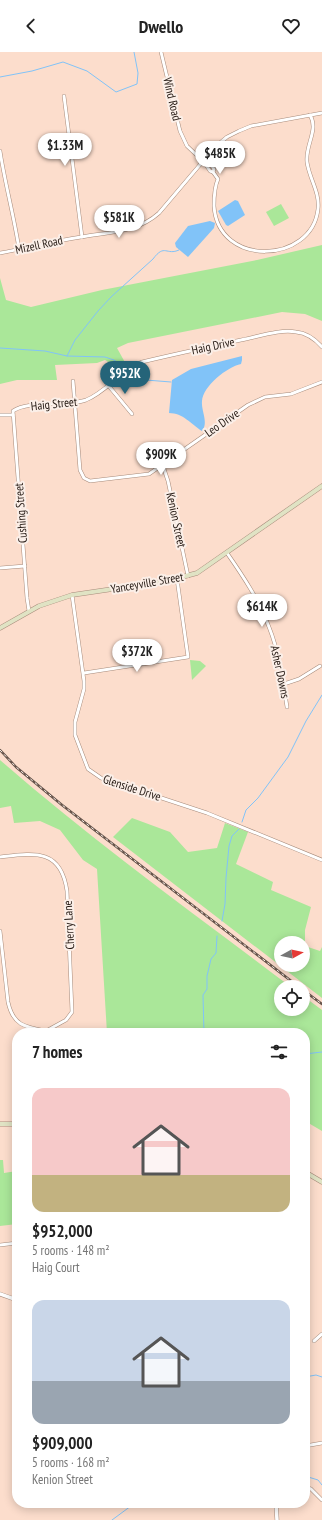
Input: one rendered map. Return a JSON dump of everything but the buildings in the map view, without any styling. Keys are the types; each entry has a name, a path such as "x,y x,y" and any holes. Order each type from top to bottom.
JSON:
{"main road":[{"name":"Yanceyville Street","path":"0,628 29,611 72,595 177,579 197,573 322,486"},
{"path":"0,1124 12,1124"},
{"path":"310,1175 322,1182"}],"street":[{"name":"Wind Road","path":"161,52 180,132 187,146 204,162 218,179 215,187 214,199 216,220 221,229 234,243 246,249 266,252 281,249 304,237 314,224 318,208 316,190 307,162 308,148 314,126 310,115"},
{"path":"64,96 82,236"},
{"name":"Mizell Road","path":"0,253 82,236 129,229 146,223 159,213 204,162 215,147 239,130 251,126 322,113"},
{"path":"0,151 15,220 19,250"},
{"name":"Haig Drive","path":"108,385 132,365 277,333 295,331 315,340 322,347"},
{"name":"Leo Drive","path":"73,381 80,470 84,478 90,481 149,474 163,466 248,404 265,397 291,394 322,382"},
{"path":"108,385 132,414"},
{"name":"Haig Street","path":"13,415 13,411 25,406 74,403 93,397 108,385"},
{"path":"0,415 13,415"},
{"name":"Cushing Street","path":"13,415 29,611"},
{"name":"Kenion Street","path":"163,466 168,481 188,576"},
{"name":"Asher Downs","path":"227,553 245,579 268,625 284,684 287,707"},
{"path":"0,568 25,566"},
{"path":"84,673 188,657 177,579"},
{"name":"Glenside Drive","path":"72,595 84,673 84,689 75,722 75,736 88,769 93,774 104,779 207,813 322,860"},
{"path":"284,684 300,679 320,666"},
{"name":"Cherry Lane","path":"0,857 24,854 40,855 48,858 57,865 66,879 72,1012 66,1020 53,1028"},
{"path":"0,932 10,1011 21,1025 29,1028"},
{"path":"0,1245 12,1244"},
{"path":"0,1294 12,1298"},
{"path":"314,1341 322,1334"},
{"path":"310,1445 322,1443"},
{"path":"310,1490 322,1500"},
{"path":"276,1508 277,1520"}],"green space":[{"path":"281,204 289,218 274,226 266,212"},
{"path":"322,245 322,321 305,314 282,312 128,343 117,348 127,366 119,373 113,365 105,360 97,363 55,365 57,380 17,380 0,384 0,278 6,300 31,307 102,290 257,260"},
{"path":"190,660 200,661 206,666 192,680"},
{"path":"0,760 107,848 282,980 274,980 274,1016 310,1016 310,1001 322,1010 322,1131 310,1124 310,1028 107,1028 97,869 83,860 60,830 40,821 14,823 11,806 0,808"},
{"path":"132,818 170,832 188,852 217,848 225,823 248,832 236,864 273,882 271,890 311,907 305,930 305,936 274,936 274,961 113,837"},
{"path":"322,947 322,998 310,989 310,980 299,980 288,972 310,972 310,948 320,951"},
{"path":"0,1160 3,1160 4,1173 12,1172 12,1225 0,1226"}],"water":[{"path":"235,200 238,201 245,215 228,226 218,211"},
{"path":"210,221 215,223 214,228 188,257 176,247 175,243 188,226"},
{"path":"242,356 241,364 223,373 211,383 203,395 202,405 205,424 202,431 183,417 174,413 169,413 172,380 191,369"}],"waterway":[{"path":"0,77 32,71 63,62 87,71 116,92 137,84 138,73 134,52"},
{"path":"67,356 75,340 111,297 157,254 163,251 171,252 179,250"},
{"path":"0,348 45,351 67,356 105,357 114,360 139,378 171,382"},
{"path":"242,822 246,810 258,798 288,757 306,721 322,695"},
{"path":"222,921 225,904 229,846 232,836 239,829"},
{"path":"204,1028 203,995 207,989 207,976 211,959 216,953 217,936"},
{"path":"310,1053 322,1052"},
{"path":"310,1376 316,1375 322,1377"},
{"path":"310,1478 318,1480 322,1485"},
{"path":"112,1520 128,1508"}],"railway":[{"path":"0,750 16,767 62,805 290,980"},
{"path":"310,995 322,1004"}]}
